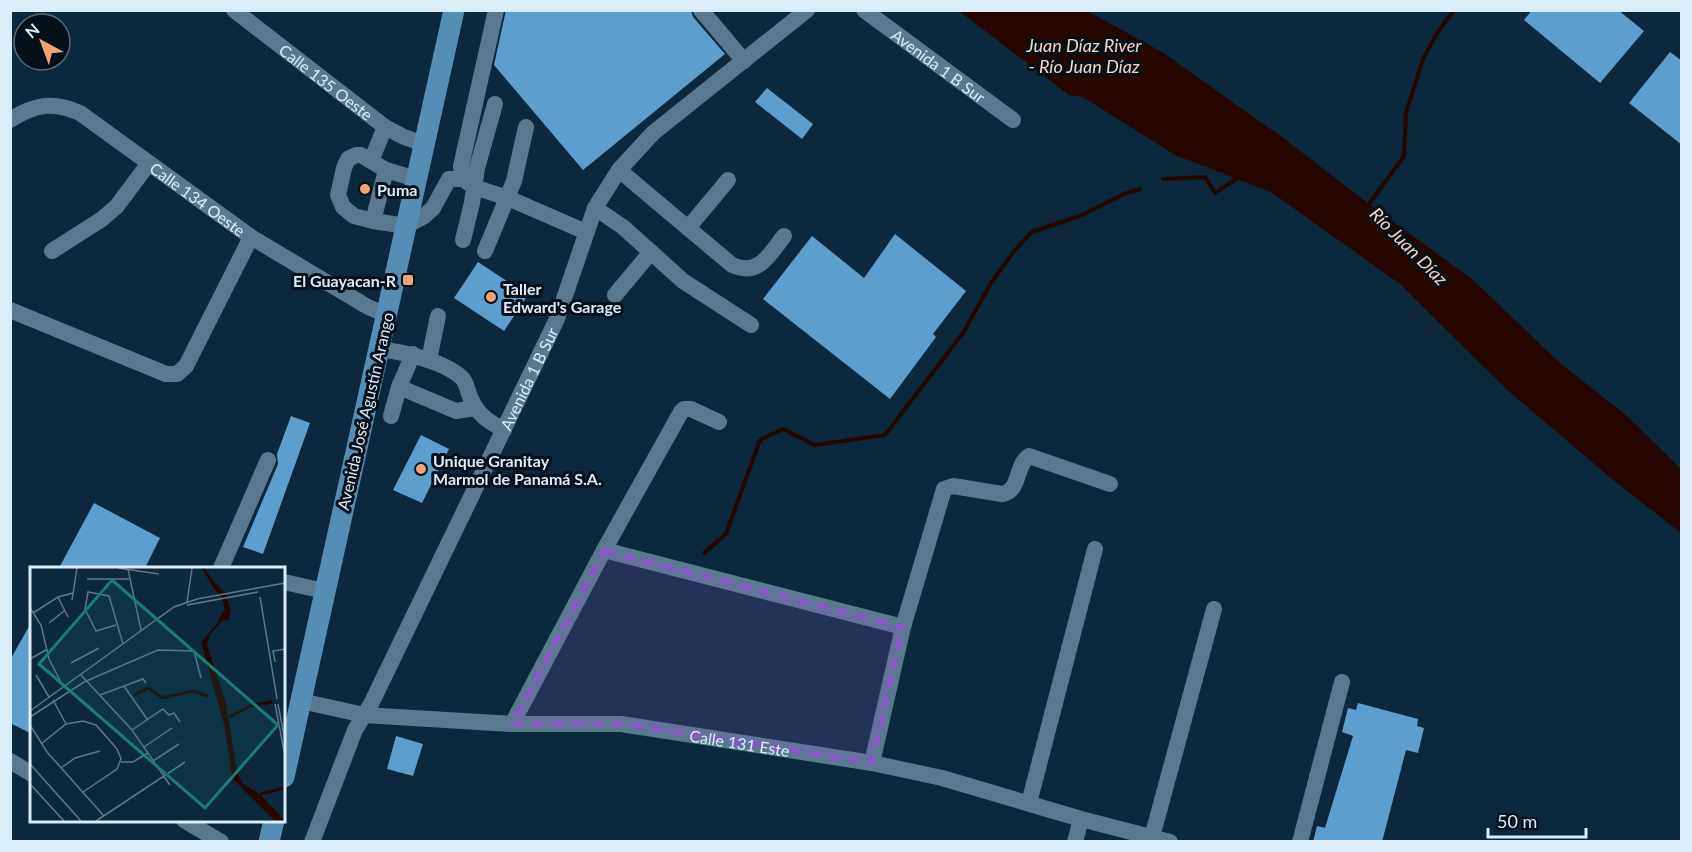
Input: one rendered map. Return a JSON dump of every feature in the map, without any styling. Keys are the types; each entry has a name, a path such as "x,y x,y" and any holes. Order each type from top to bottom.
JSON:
{"main road":[{"name":"Avenida José Agustín Arango","path":"285,773 454,10"},
{"path":"269,842 274,822"}],"street":[{"name":"Calle 135 Oeste","path":"234,10 385,127 424,144"},
{"path":"463,240 472,203 469,183 461,166 496,10"},
{"path":"701,10 744,61"},
{"name":"Avenida 1 B Sur","path":"312,842 355,730 371,704 558,320 595,208 620,170 653,133 807,10"},
{"name":"Avenida 1 B Sur","path":"864,10 1013,120"},
{"path":"469,183 477,168 495,104"},
{"name":"Calle 134 Oeste","path":"10,120 23,112 51,105 67,107 80,113 251,237 368,307 387,315"},
{"path":"373,221 378,165 385,127"},
{"path":"485,251 514,182 526,128"},
{"path":"416,179 358,155 348,159 341,176 338,195 348,212 373,221 406,226 418,221 432,208 449,179 469,183 508,198 586,232"},
{"path":"52,251 102,219 117,206 149,163"},
{"path":"620,170 732,265 742,269 756,267 784,236"},
{"path":"639,187 651,174"},
{"path":"688,228 728,180"},
{"path":"595,208 623,227 683,281 751,324"},
{"path":"10,310 166,374 177,374 186,366 251,237"},
{"path":"615,295 651,252"},
{"path":"391,416 399,387 421,357 438,316"},
{"path":"379,349 421,357 463,379 475,408 488,421 504,430"},
{"path":"399,387 456,411 475,408"},
{"path":"512,724 604,550 682,411 691,409 719,422"},
{"path":"872,763 903,627 943,493 947,487 1008,493 1013,487 1023,460 1029,456 1110,484"},
{"path":"222,567 268,460"},
{"path":"1029,802 1095,549"},
{"path":"604,550 903,627"},
{"path":"285,582 324,591"},
{"path":"1152,837 1214,609"},
{"path":"1300,842 1342,682"},
{"name":"Calle 131 Este","path":"301,701 364,715 512,724 621,724 872,763 942,778 1081,819 1170,842"},
{"path":"10,761 30,773"},
{"path":"1075,842 1081,819"},
{"path":"187,822 221,842"}],"highlighted area":[{"path":"604,550 903,627 872,763 621,724 512,724"}],"water":[{"name":"Juan Díaz River - Río Juan Díaz","path":"959,11 1087,11 1162,52 1282,137 1473,280 1561,364 1627,416 1681,469 1681,533 1612,479 1506,389 1400,284 1271,192 1175,155 1083,97 1069,95"}],"building":[{"path":"506,10 691,10 693,17 725,54 583,170 494,65"},
{"path":"1532,10 1618,10 1644,31 1600,83 1524,20"},
{"path":"1670,52 1682,61 1682,145 1629,103"},
{"path":"767,88 813,124 802,139 755,102"},
{"path":"895,234 966,291 933,334 936,337 890,399 763,299 812,236 864,278"},
{"name":"Taller Edward's Garage","path":"478,262 528,295 504,331 454,298"},
{"path":"291,416 310,423 263,554 243,547 278,464 277,454"},
{"name":"Unique Granitay Marmol de Panamá S.A.","path":"421,435 449,449 422,503 393,490"},
{"path":"94,503 160,538 146,567 60,567"},
{"path":"30,625 30,733 10,723 10,660"},
{"path":"1358,703 1418,719 1417,726 1424,728 1418,753 1406,750 1382,842 1313,842 1317,826 1325,828 1353,736 1342,732 1348,708 1356,710"},
{"path":"396,736 423,744 413,776 387,769"}],"waterway":[{"name":"Río Juan Díaz","path":"1369,204 1404,156 1406,113 1423,59 1437,33 1454,10"},
{"path":"1163,179 1205,177 1215,193 1239,177"},
{"path":"704,553 726,534 760,440 783,429 815,445 885,435 963,333 991,283 1015,250 1032,232 1082,215 1124,194 1140,189"}],"place":[{"name":"Puma","path":"365,189"},
{"name":"El Guayacan-R","path":"408,280"},
{"name":"Taller Edward's Garage","path":"491,297"},
{"name":"Unique Granitay Marmol de Panamá S.A.","path":"421,469"}]}
